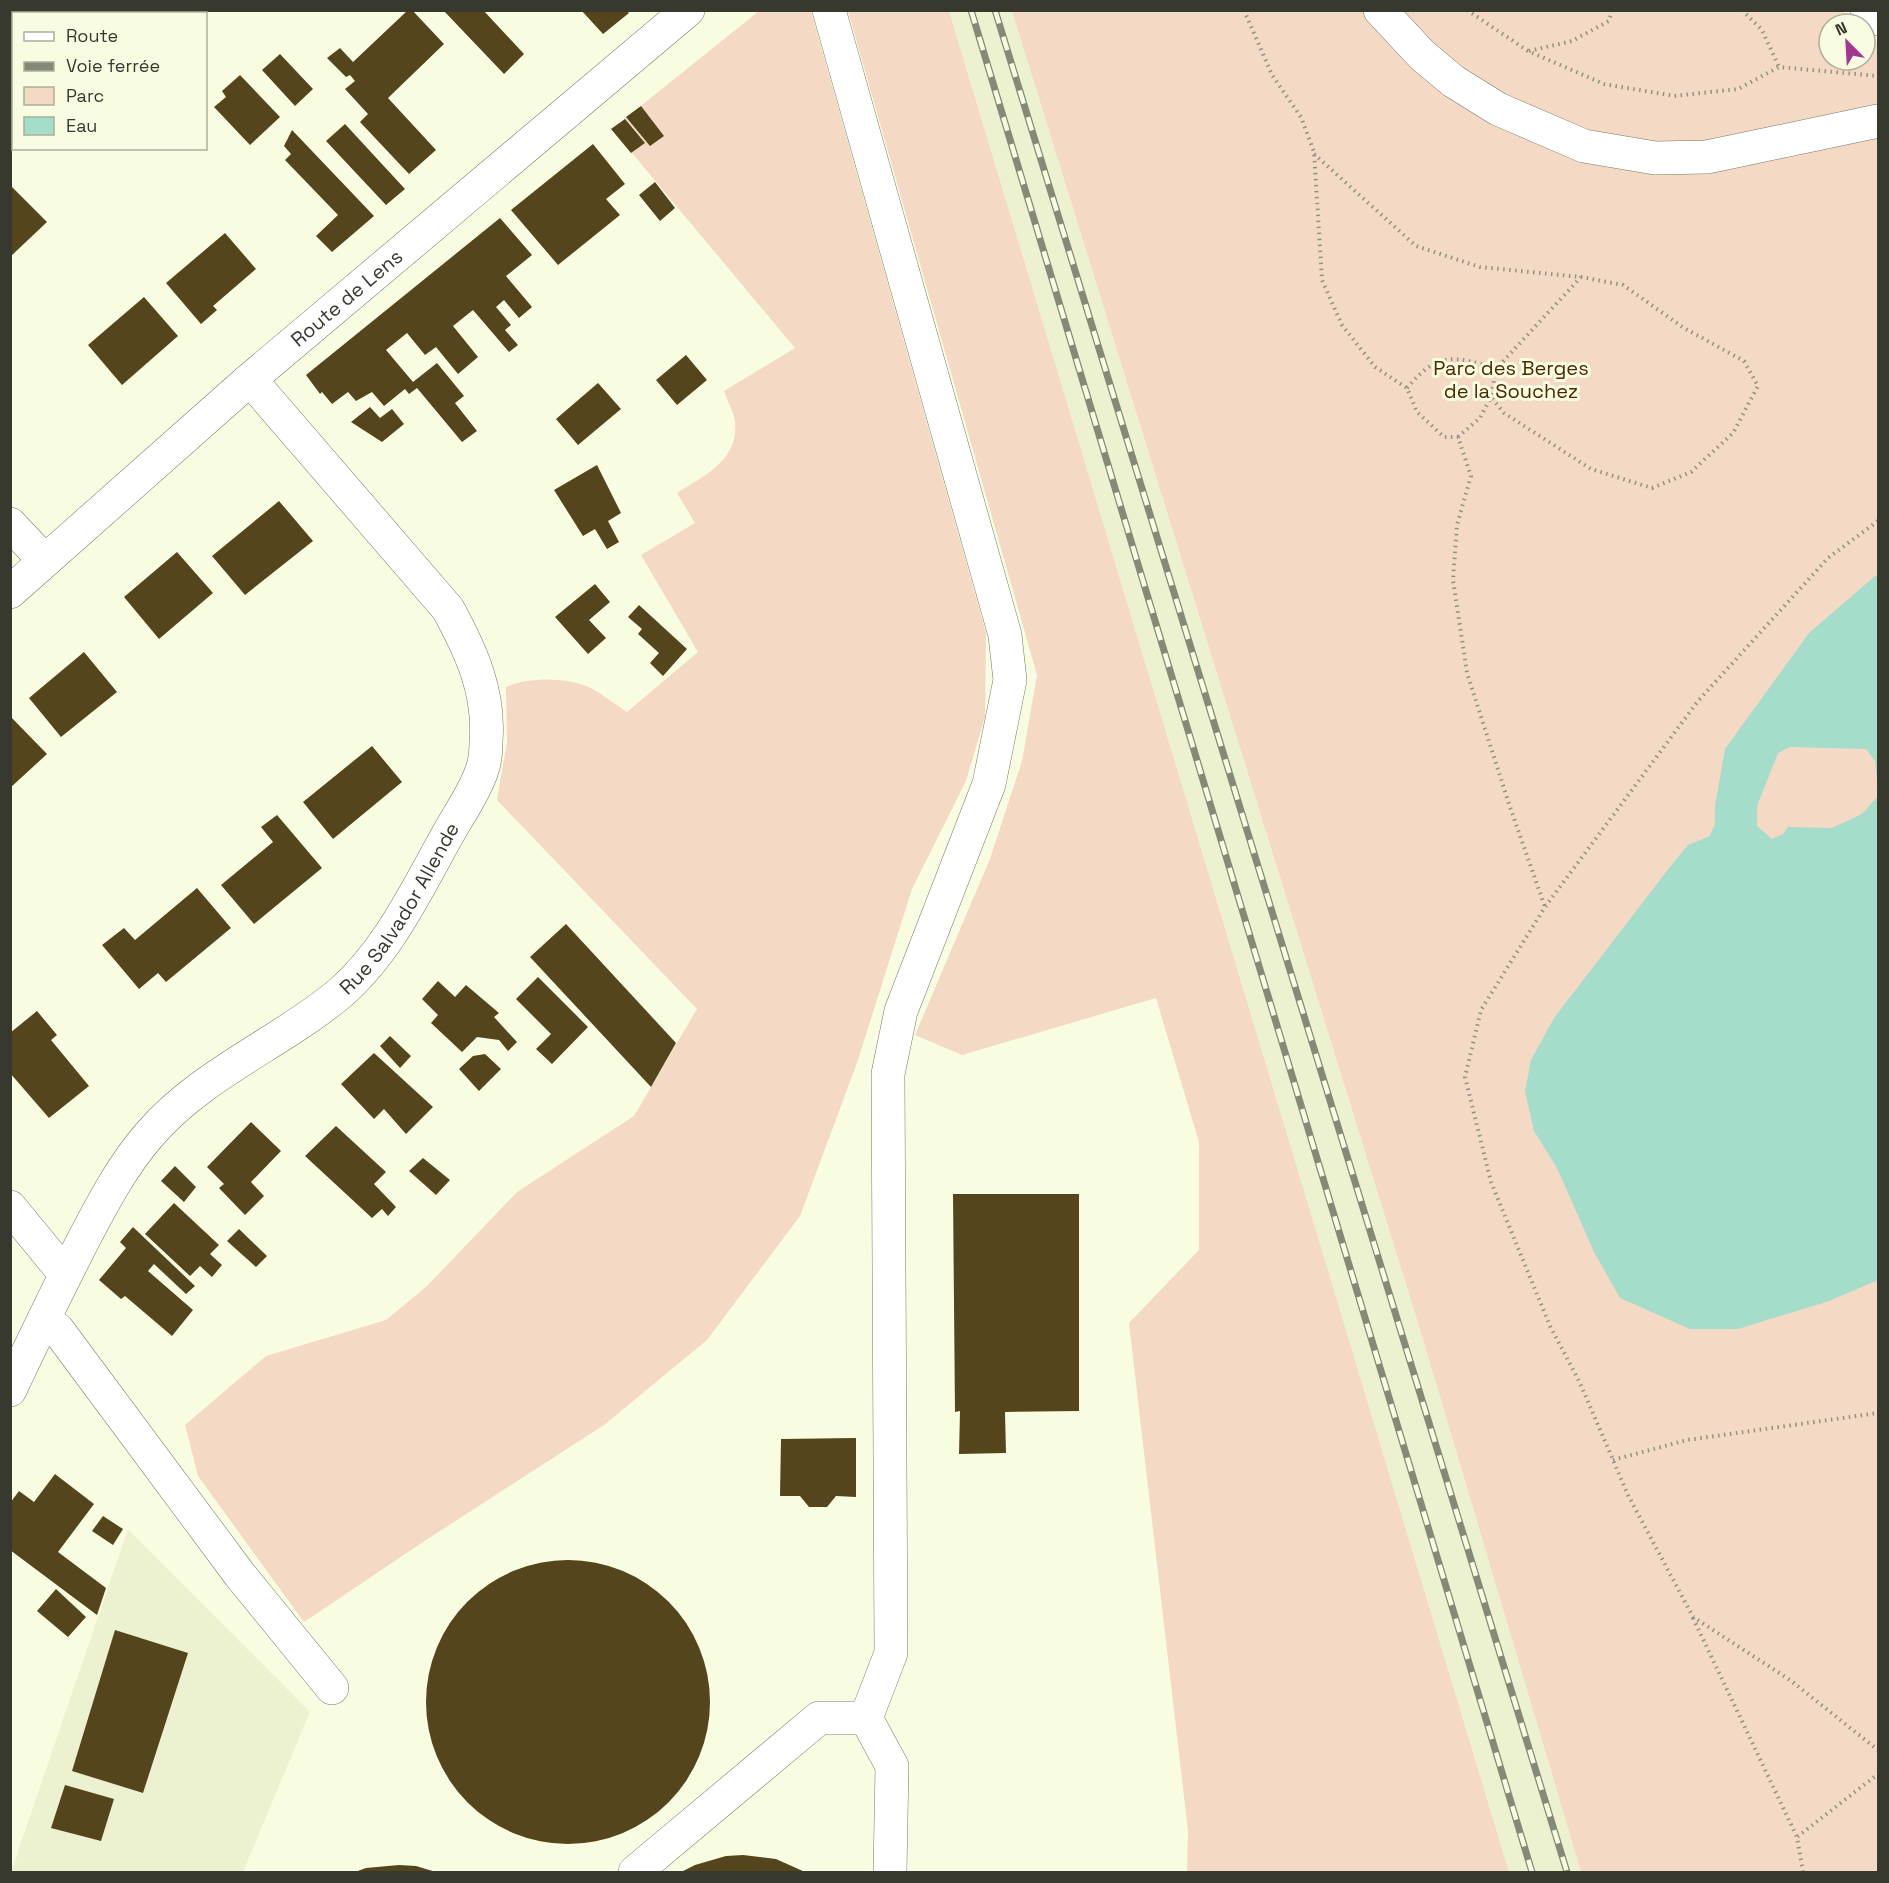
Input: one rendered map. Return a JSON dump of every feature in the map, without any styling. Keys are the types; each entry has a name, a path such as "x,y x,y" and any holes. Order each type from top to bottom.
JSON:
{"street":[{"name":"Route de Lens","path":"10,592 248,381 688,10"},
{"path":"829,10 1005,635 1010,680 989,784 901,1011 888,1074 891,1653 866,1718 892,1766 890,1872"},
{"path":"1380,10 1422,55 1453,81 1498,109 1584,146 1655,158 1707,157 1878,121"},
{"path":"1867,10 1878,19"},
{"name":"Rue Salvador Allende","path":"10,1390 65,1274 118,1176 149,1135 178,1106 204,1085 315,1013 341,992 372,959 397,923 483,770 486,740 481,679 467,644 448,609 261,392 248,381"},
{"path":"10,524 44,560"},
{"path":"10,1207 65,1274"},
{"path":"44,1319 58,1330 240,1575 332,1688"},
{"path":"635,1872 819,1718 866,1718"}],"path":[{"path":"1244,10 1272,75 1301,117 1314,154 1322,280 1342,325 1375,367 1407,388 1417,412 1443,436 1458,437 1480,418 1491,397 1496,369 1581,277"},
{"path":"1467,10 1528,51 1604,84 1674,96 1738,89 1779,68 1878,76"},
{"path":"1528,51 1572,41 1608,21 1612,10"},
{"path":"1742,10 1762,30 1779,68"},
{"path":"1314,154 1416,246 1480,267 1581,277 1623,285 1684,328 1744,361 1758,386 1733,433 1691,472 1652,488 1591,469 1504,413 1491,397"},
{"path":"1407,388 1424,368 1449,358 1473,361 1496,369"},
{"path":"1458,437 1471,476 1457,525 1453,580 1467,673 1545,907"},
{"path":"1803,1872 1797,1837 1693,1617 1628,1495 1580,1383 1550,1326 1491,1182 1465,1077 1482,1010 1545,907 1698,701 1828,558 1878,521"},
{"path":"1613,1460 1688,1440 1878,1413"},
{"path":"1693,1617 1790,1680 1878,1750"},
{"path":"1797,1837 1878,1774"}],"shaded area":[{"path":"949,11 1012,11 1422,1336 1581,1872 1509,1872"},
{"path":"128,1529 310,1712 243,1872 11,1872"}],"green space":[{"name":"Parc des Berges de la Souchez","path":"1841,10 1844,12 1817,12 1817,72 1877,72 1878,43 1878,1872 1581,1872 1422,1336 1012,11"},
{"path":"759,11 811,11 986,633 985,717 966,781 912,889 857,1063 800,1216 707,1340 604,1425 304,1622 198,1476 185,1425 266,1356 386,1320 427,1286 517,1192 634,1116 697,1009 497,800 507,742 506,687 537,680 560,680 581,684 627,712 698,652 641,555 695,523 677,493 718,465 726,457 731,447 735,435 735,422 724,391 795,348 612,129"},
{"path":"848,11 949,11 1509,1872 1187,1872 1188,1831 1129,1323 1199,1250 1199,1142 1156,998 962,1055 915,1035 990,859 1022,761 1037,675"}],"water":[{"path":"1875,576 1878,576 1878,789 1875,761 1866,749 1790,747 1778,753 1757,806 1757,826 1772,839 1783,834 1788,827 1832,828 1862,814 1878,796 1878,1280 1829,1301 1738,1329 1690,1329 1620,1298 1594,1252 1557,1168 1534,1131 1525,1091 1531,1060 1554,1018 1673,863 1688,845 1710,836 1715,823 1715,806 1725,749 1809,633"}],"building":[{"path":"408,10 412,10 444,44 388,98 436,150 409,174 360,122 368,114 345,89 355,81 350,75 346,77 327,58 340,48 353,62"},
{"path":"443,10 483,10 524,54 504,74"},
{"path":"581,10 626,10 629,13 603,34"},
{"path":"280,54 313,89 295,106 262,70"},
{"path":"240,75 280,117 250,145 214,107 226,97 222,91"},
{"path":"641,106 664,136 650,146 626,117"},
{"path":"625,119 645,143 631,153 611,129"},
{"path":"345,124 405,189 386,205 326,141"},
{"path":"292,130 374,216 332,252 316,236 338,215 285,160 291,154 284,146"},
{"path":"593,144 625,184 606,199 620,215 558,265 511,210"},
{"path":"655,182 675,208 660,221 639,195"},
{"path":"10,185 47,222 10,257"},
{"path":"500,218 532,255 506,276 532,307 519,318 504,300 496,307 511,325 505,330 518,345 509,352 473,310 453,326 478,357 458,374 436,347 425,355 407,333 386,350 413,382 437,363 464,396 455,403 477,431 462,442 417,388 409,394 405,389 384,406 372,392 356,401 348,392 332,404 322,392 320,394 306,375"},
{"path":"225,233 256,269 213,306 217,310 201,324 166,283"},
{"path":"144,297 178,336 122,385 88,345"},
{"path":"686,355 707,380 677,405 656,380"},
{"path":"598,383 621,409 578,445 556,419"},
{"path":"370,407 380,418 392,409 404,424 382,442 351,422"},
{"path":"597,465 621,513 608,521 619,542 607,549 595,529 583,536 554,490"},
{"path":"279,501 313,541 245,595 212,556"},
{"path":"177,552 213,593 159,639 124,597"},
{"path":"595,584 610,602 589,620 606,638 588,654 555,617"},
{"path":"639,605 687,649 663,676 650,663 659,653 638,634 642,629 628,617"},
{"path":"84,652 117,692 61,737 29,698"},
{"path":"10,716 47,754 10,788"},
{"path":"372,746 402,782 333,839 303,802"},
{"path":"277,815 322,868 254,924 221,885 273,842 261,827"},
{"path":"197,888 231,928 166,982 158,973 139,989 102,945 124,928 135,940"},
{"path":"566,924 676,1043 651,1087 530,957"},
{"path":"538,977 588,1027 552,1064 536,1049 551,1034 516,999"},
{"path":"438,981 455,997 466,985 499,1013 494,1017 517,1042 508,1051 499,1040 477,1037 462,1052 431,1023 438,1015 422,999"},
{"path":"37,1011 57,1035 51,1040 89,1086 49,1118 10,1073 10,1033"},
{"path":"390,1036 411,1056 400,1068 380,1046"},
{"path":"374,1053 433,1107 406,1134 384,1109 374,1119 341,1084"},
{"path":"485,1054 501,1069 479,1091 459,1069 473,1056"},
{"path":"251,1122 281,1151 251,1182 264,1196 245,1215 219,1188 224,1184 207,1167"},
{"path":"336,1126 386,1172 374,1184 396,1207 388,1216 382,1209 372,1218 305,1156"},
{"path":"423,1158 450,1180 436,1195 409,1171"},
{"path":"175,1166 196,1187 184,1202 161,1181"},
{"path":"953,1194 1079,1194 1079,1411 1005,1412 1006,1453 959,1454 960,1411 955,1412"},
{"path":"174,1203 219,1245 210,1254 222,1265 212,1277 200,1266 190,1276 145,1234"},
{"path":"133,1227 195,1286 186,1294 154,1264 148,1271 193,1310 172,1336 125,1296 121,1299 99,1280 126,1248 120,1242"},
{"path":"239,1229 267,1256 256,1267 227,1241"},
{"path":"856,1438 856,1497 836,1496 827,1507 809,1507 800,1496 780,1496 781,1439"},
{"path":"55,1474 94,1504 58,1552 106,1588 97,1615 10,1550 10,1503 19,1491 34,1502"},
{"path":"103,1516 123,1529 113,1545 92,1531"},
{"path":"568,1560 596,1563 622,1571 647,1584 668,1602 686,1623 699,1648 707,1674 710,1702 707,1730 699,1756 686,1781 668,1802 647,1820 622,1833 596,1841 568,1844 540,1841 514,1833 489,1820 468,1802 450,1781 437,1756 429,1730 426,1702 429,1674 437,1648 450,1623 468,1602 489,1584 514,1571 540,1563"},
{"path":"56,1589 86,1617 68,1637 37,1611"},
{"path":"115,1630 188,1653 143,1793 72,1771"},
{"path":"65,1785 114,1799 101,1841 51,1828"},
{"path":"743,1855 776,1859 805,1872 681,1872 695,1865 726,1856"},
{"path":"416,1866 436,1872 355,1872 366,1868"}],"railway":[{"path":"971,10 1532,1872"},
{"path":"995,10 1567,1872"}]}
